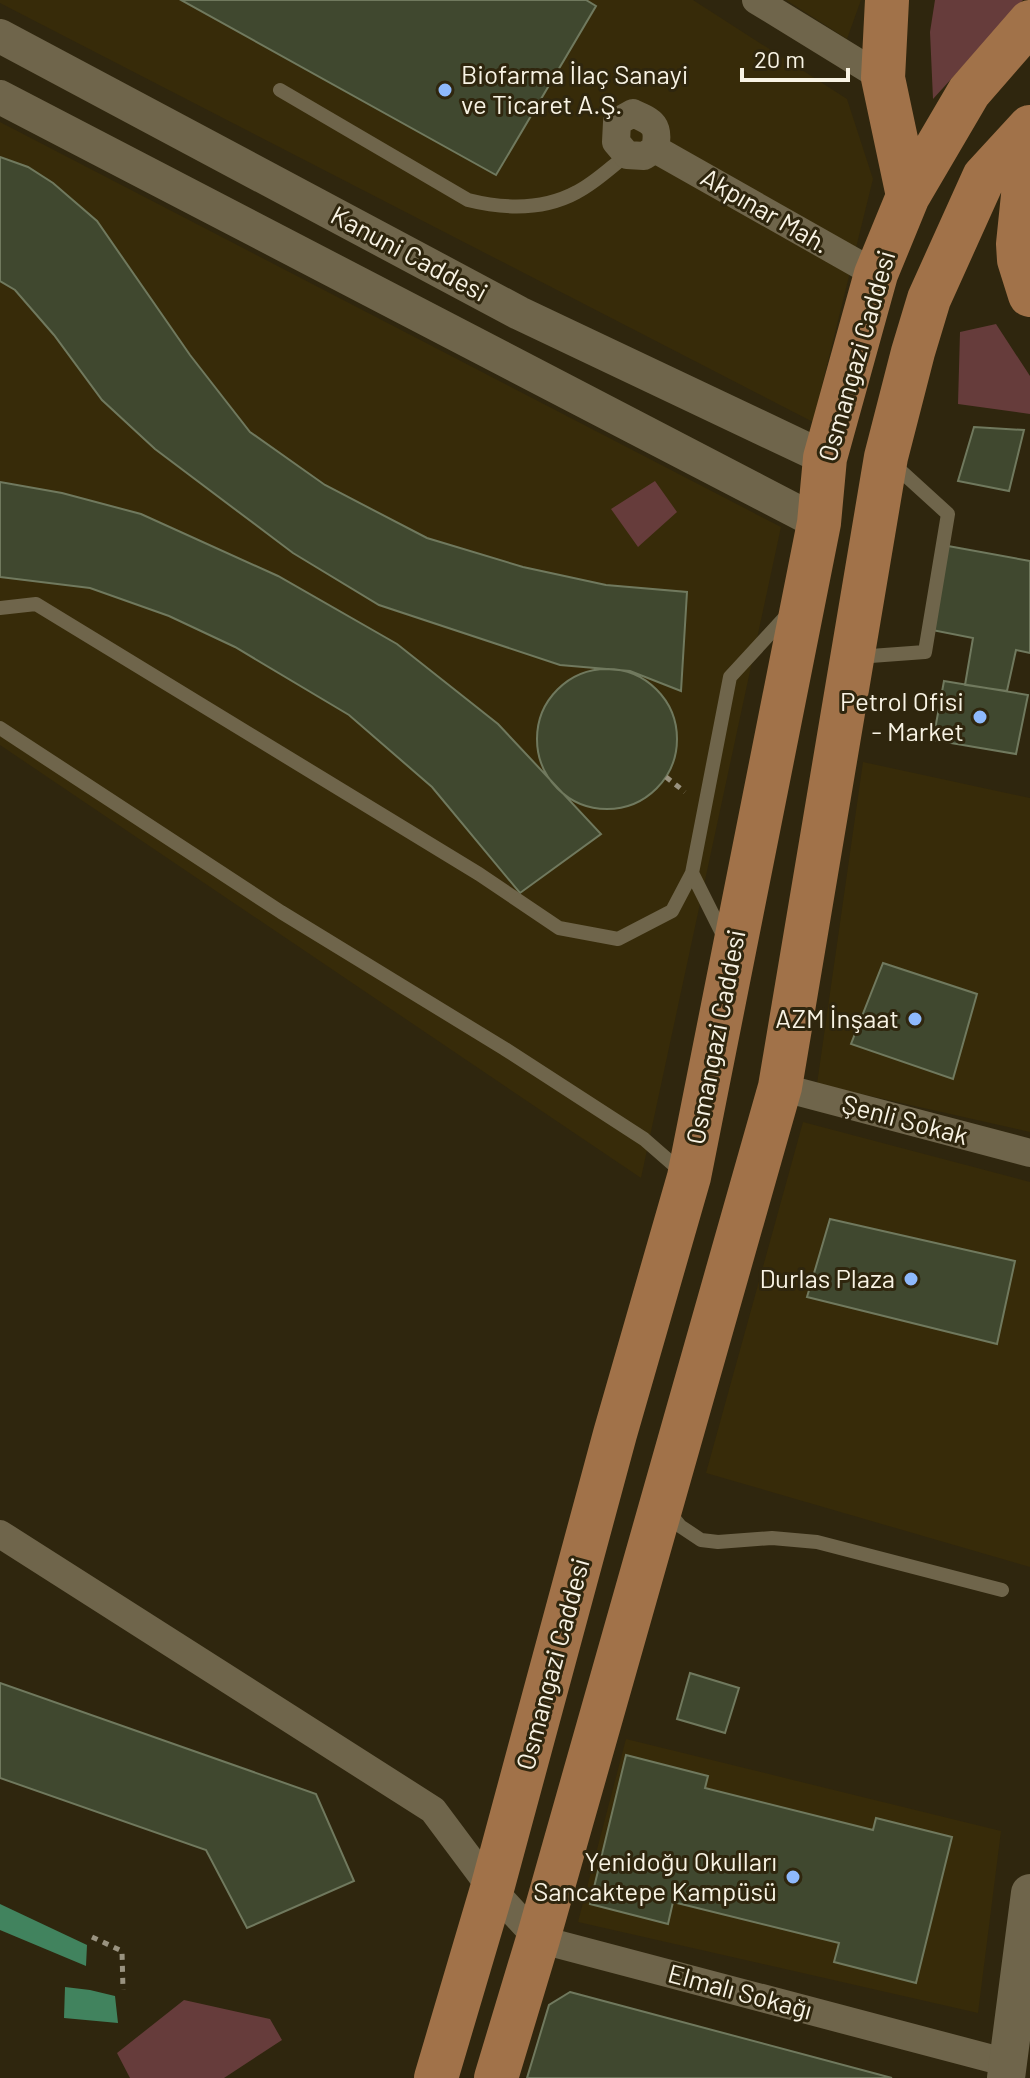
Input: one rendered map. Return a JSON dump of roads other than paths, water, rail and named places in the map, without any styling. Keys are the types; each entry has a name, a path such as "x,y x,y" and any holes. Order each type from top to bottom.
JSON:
{"main road":[{"path":"887,0 883,78 908,196"},
{"name":"Osmangazi Caddesi","path":"436,2078 492,1889 689,1177 819,523 825,458 876,274 908,196 969,92 1030,22"},
{"path":"1030,127 1018,244 1019,260 1030,295"},
{"name":"Osmangazi Caddesi","path":"496,2078 780,1087 886,457 929,299 984,177 1030,127"},
{"path":"825,458 878,506"},
{"path":"819,523 878,506"},
{"path":"1007,2070 1030,1893"}],"street":[{"path":"756,0 883,78"},
{"name":"Kanuni Caddesi","path":"0,36 519,313 825,458"},
{"name":"Kanuni Caddesi","path":"0,97 819,523"},
{"path":"633,113 651,121 658,134 655,149 644,156 627,155 616,142 617,122 633,113"},
{"name":"Akpınar Mah.","path":"655,149 876,274"},
{"name":"Şenli Sokak","path":"780,1087 1030,1153"},
{"path":"0,1534 433,1810 492,1889 538,1939"},
{"name":"Elmalı Sokağı","path":"538,1939 1007,2070"}],"lane":[{"path":"280,90 468,200 495,207 518,208 579,192 627,155"},
{"path":"853,658 925,652 948,514 886,457"},
{"path":"0,608 36,604 479,874 559,928 618,939 672,911 692,873 730,677 804,596"},
{"path":"0,728 281,912 644,1139 689,1177"},
{"path":"692,873 733,956"},
{"path":"661,1504 680,1526 701,1540 718,1542 772,1538 817,1542 1002,1590"}],"place":[{"name":"Biofarma İlaç Sanayi ve Ticaret A.Ş.","path":"445,90"},
{"name":"Petrol Ofisi - Market","path":"980,717"},
{"name":"AZM İnşaat","path":"915,1019"},
{"name":"Durlas Plaza","path":"911,1279"},
{"name":"Yenidoğu Okulları Sancaktepe Kampüsü","path":"793,1877"}]}
